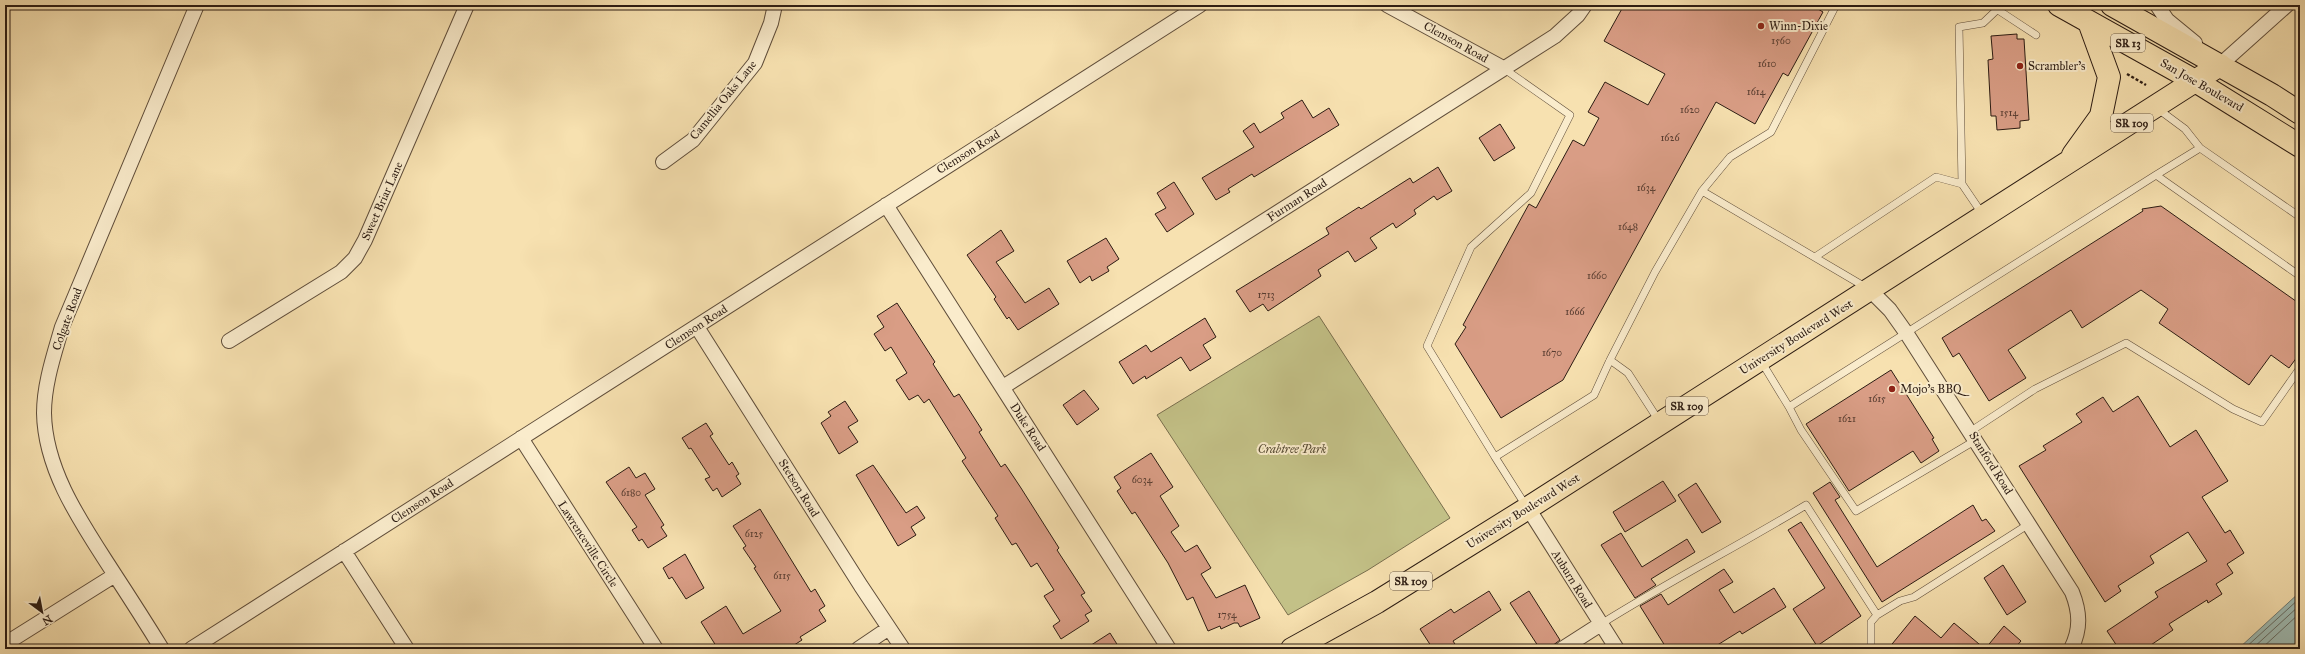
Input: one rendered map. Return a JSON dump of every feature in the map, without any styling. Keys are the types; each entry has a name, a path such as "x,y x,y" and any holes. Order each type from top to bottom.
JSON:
{"main road":[{"name":"San Jose Boulevard","path":"2059,5 2197,82 2300,146"},
{"name":"SR 13","path":"2112,5 2220,65 2300,113"},
{"path":"2066,164 2101,116 2109,77 2089,22"},
{"name":"University Boulevard West","path":"1292,649 1377,602 1528,508 2197,82 2220,65"}],"street":[{"name":"Colgate Road","path":"162,649 79,519 58,477 49,445 44,414 47,383 62,327 197,5"},
{"name":"Sweet Briar Lane","path":"229,341 340,272 355,258 399,163 467,5"},
{"name":"Camellia Oaks Lane","path":"663,162 693,140 755,63 771,23 775,5"},
{"name":"Clemson Road","path":"191,649 1200,5"},
{"name":"Clemson Road","path":"1387,5 1503,68"},
{"name":"Furman Road","path":"1002,388 1564,29 1585,5"},
{"path":"2157,5 2167,20 2220,65"},
{"name":"University Boulevard West","path":"2220,65 2287,5"},
{"name":"Duke Road","path":"886,205 1170,649"},
{"name":"Stanford Road","path":"1870,290 1890,310 1907,334 1974,436 2072,592 2079,608 2077,637 2071,649"},
{"name":"Stetson Road","path":"697,327 903,649"},
{"name":"Lawrenceville Circle","path":"521,438 656,649"},
{"name":"Auburn Road","path":"1528,508 1617,649"},
{"path":"344,551 407,649"},
{"path":"5,644 115,574"},
{"path":"1562,649 1601,624"},
{"path":"858,649 889,628"}],"lane":[{"path":"1495,457 1594,395 1610,360 1655,272 1702,190 1730,157 1771,132 1836,5"},
{"path":"1984,217 1962,184 1959,27 1983,23 2000,8 2036,35"},
{"path":"1503,68 1570,115 1531,193 1471,247 1427,346 1528,508"},
{"path":"2157,107 2185,129 2200,148 2300,217"},
{"path":"1789,407 2200,148"},
{"path":"2156,175 2300,276"},
{"path":"1816,257 1936,177 1962,184"},
{"path":"1702,190 1870,290"},
{"path":"1760,360 1789,407 1801,430 1856,511 1974,436 2036,389 2126,343 2233,409 2262,422 2300,368"},
{"path":"1610,360 1628,373 1661,423"},
{"path":"1601,624 1659,588 1738,546 1806,505 1877,615"},
{"path":"1871,649 1871,622 1877,615 1900,601 1914,597 2029,524"}],"path":[{"path":"2123,75 2128,74 2146,85"}],"green space":[{"name":"Crabtree Park","path":"1319,316 1450,518 1368,570 1288,615 1157,415"}],"water":[{"path":"2300,592 2300,649 2238,649"}],"building":[{"path":"1624,5 1820,5 1818,9 1823,12 1788,76 1783,73 1755,124 1716,102 1563,380 1501,418 1455,344 1466,327 1463,325 1529,204 1536,208 1573,140 1584,146 1599,118 1588,112 1605,82 1648,105 1665,74 1604,41"},
{"path":"2017,34 2017,39 2024,39 2029,120 2020,121 2020,128 1997,130 1996,116 1991,116 1988,60 1993,59 1991,36"},
{"path":"1302,100 1313,118 1329,108 1339,125 1254,177 1252,174 1228,189 1230,192 1216,200 1202,178 1254,147 1243,131 1254,123 1260,133 1284,118 1281,113"},
{"path":"1500,124 1515,148 1494,161 1479,138"},
{"path":"1438,167 1452,191 1437,200 1434,196 1414,210 1416,214 1396,228 1393,223 1370,238 1377,248 1355,262 1348,251 1318,270 1321,276 1268,311 1263,304 1250,312 1236,291 1329,234 1326,228 1359,207 1361,209 1410,178 1413,183"},
{"path":"1174,182 1194,214 1167,232 1155,214 1166,208 1157,193"},
{"path":"2161,206 2300,304 2300,353 2289,368 2271,355 2249,385 2159,323 2168,309 2141,290 2082,328 2071,310 2008,350 2026,378 1989,401 1959,353 1953,357 1942,338 2143,211 2142,209"},
{"path":"1001,230 1014,251 996,262 1025,303 1049,288 1059,304 1018,330 1009,317 1007,319 994,299 996,297 967,255"},
{"path":"1106,238 1119,259 1107,267 1109,271 1092,281 1090,276 1080,283 1067,261"},
{"path":"897,303 935,362 933,364 954,397 959,394 982,430 979,432 1001,467 1005,464 1021,488 1059,548 1057,550 1085,593 1081,595 1092,611 1085,615 1089,621 1061,639 1053,626 1060,621 1044,596 1054,590 1037,563 1031,567 1016,543 1012,545 995,518 998,516 962,461 966,458 929,399 924,403 918,395 909,400 896,380 907,373 891,347 885,351 874,334 884,327 877,316"},
{"path":"1205,318 1216,337 1203,345 1211,358 1190,371 1181,357 1146,379 1145,376 1133,384 1119,362 1146,345 1151,352"},
{"path":"1891,370 1934,438 1932,439 1939,451 1921,463 1913,451 1849,491 1806,424"},
{"path":"1084,390 1099,409 1077,425 1063,405"},
{"path":"2138,396 2170,447 2196,430 2228,481 2202,497 2225,533 2230,530 2244,553 2227,564 2233,573 2216,584 2222,594 2208,603 2207,600 2169,624 2173,630 2145,649 2119,649 2107,631 2158,597 2155,592 2207,561 2188,532 2150,556 2154,563 2118,586 2121,591 2105,602 2019,466 2046,450 2043,446 2082,422 2076,414 2103,397 2113,412"},
{"path":"845,401 858,421 848,427 858,442 839,454 821,423 831,416 828,412"},
{"path":"706,423 713,434 710,436 729,465 732,462 739,474 736,476 741,484 722,497 717,488 713,491 705,479 710,477 691,448 689,449 682,438"},
{"path":"1151,453 1173,487 1160,496 1179,526 1171,532 1185,552 1197,545 1211,568 1201,574 1216,598 1245,585 1260,618 1240,627 1238,623 1234,623 1221,629 1220,626 1208,631 1193,597 1187,600 1168,563 1135,512 1132,514 1117,491 1121,488 1114,477"},
{"path":"873,465 906,513 917,506 925,518 911,527 916,535 898,546 856,475"},
{"path":"629,467 636,478 645,473 655,489 645,495 664,525 661,527 667,536 648,548 642,539 639,541 632,530 637,527 606,482"},
{"path":"1663,481 1676,501 1625,532 1613,512"},
{"path":"1830,482 1840,497 1835,500 1877,567 1973,505 1982,521 1986,519 1995,531 1882,602 1813,493"},
{"path":"1696,483 1721,522 1702,533 1678,495"},
{"path":"760,509 811,592 815,589 825,606 819,610 826,621 800,637 802,640 788,649 718,649 701,622 726,606 743,634 781,611 754,568 756,567 743,548 746,546 733,526"},
{"path":"1801,522 1861,616 1817,646 1793,609 1825,588 1788,530"},
{"path":"1621,533 1642,567 1687,539 1695,552 1651,579 1656,585 1635,598 1601,545"},
{"path":"685,554 704,588 686,599 672,577 669,579 663,568"},
{"path":"2003,565 2026,602 2007,615 1984,578"},
{"path":"1724,569 1733,582 1719,590 1734,613 1774,588 1786,607 1742,634 1740,631 1711,649 1667,649 1640,606 1661,594 1668,605"},
{"path":"1489,591 1501,610 1453,641 1458,649 1433,649 1420,629 1451,609 1454,613"},
{"path":"1529,591 1560,640 1548,649 1540,649 1510,603"},
{"path":"1915,616 1941,638 1954,623 1985,649 1888,649"},
{"path":"2004,626 2021,641 2014,649 1985,649"},
{"path":"1110,633 1120,649 1085,649"}],"place":[{"name":"Winn-Dixie","path":"1761,26"},
{"name":"Scrambler's","path":"2020,66"},
{"name":"Mojo's BBQ","path":"1892,389"}]}
